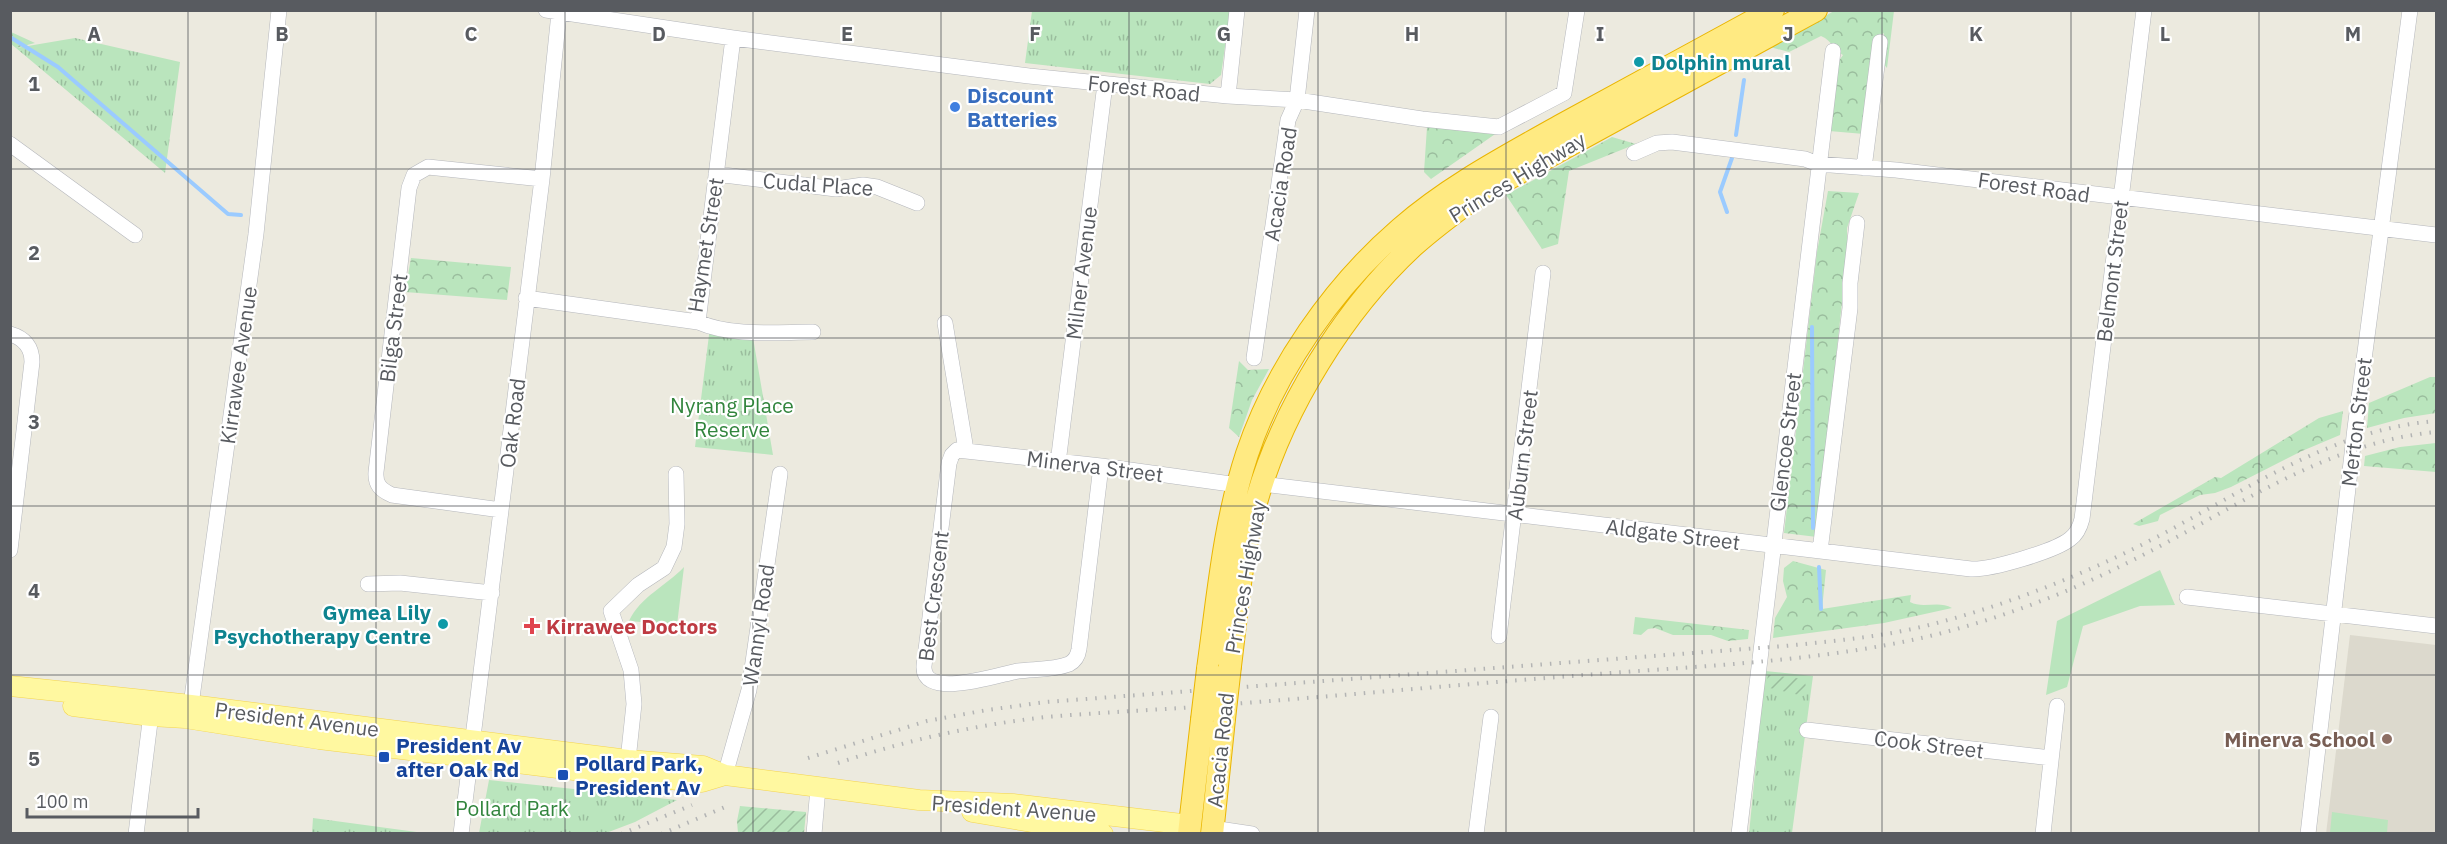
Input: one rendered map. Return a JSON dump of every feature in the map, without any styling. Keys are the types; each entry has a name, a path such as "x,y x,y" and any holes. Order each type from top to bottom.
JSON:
{"highway":[{"name":"Princes Highway","path":"1219,668 1224,553 1238,485 1248,451 1268,405 1301,346 1345,286 1401,229 1478,173 1773,10"},
{"name":"Princes Highway","path":"1219,668 1262,484 1287,421 1314,373 1362,302 1387,272 1421,239 1478,195 1816,10"},
{"name":"Acacia Road","path":"1189,829 1213,720 1219,668"},
{"name":"Acacia Road","path":"1212,831 1213,720"},
{"name":"President Avenue","path":"1189,829 1212,831"}],"main road":[{"name":"President Avenue","path":"10,686 152,708"},
{"name":"President Avenue","path":"10,697 188,711 319,740 703,766 725,775 818,788 919,800 1013,804 1189,829"},
{"name":"President Avenue","path":"470,749 702,782 725,775"},
{"name":"President Avenue","path":"919,800 980,814 1103,834"}],"street":[{"name":"Kirrawee Avenue","path":"188,711 255,234 279,10"},
{"path":"1228,96 1238,10"},
{"name":"Acacia Road","path":"1254,358 1288,120 1297,100 1307,10"},
{"name":"Forest Road","path":"553,12 734,38 1104,84 1297,100 1499,127 1564,93 1577,10"},
{"name":"Belmont Street","path":"2078,531 2082,519 2144,10"},
{"name":"Merton Street","path":"2308,834 2380,228 2410,10"},
{"name":"Oak Road","path":"461,834 542,179 553,12"},
{"name":"Haymet Street","path":"526,298 698,322 734,38"},
{"path":"1864,168 1880,42"},
{"name":"Glencoe Street","path":"1740,834 1833,51"},
{"name":"Milner Avenue","path":"1058,463 1104,84"},
{"name":"Forest Road","path":"1634,153 1657,143 1672,142 1805,159 1818,164 1960,178 2436,235"},
{"path":"10,144 135,235"},
{"name":"Bilga Street","path":"501,510 392,495 377,484 376,472 409,188 414,175 428,167 542,179"},
{"name":"Cudal Place","path":"716,174 836,189 863,185 877,187 917,203"},
{"path":"1820,551 1850,308 1850,284 1857,223"},
{"name":"Auburn Street","path":"1499,636 1543,273"},
{"path":"698,322 710,327 752,332 813,332"},
{"path":"945,323 960,451"},
{"path":"10,334 17,336 28,345 32,362 10,550"},
{"name":"Minerva Street","path":"960,451 1101,466 1238,485"},
{"name":"Best Crescent","path":"960,451 949,463 924,666 925,675 938,683 979,681 1016,671 1066,665 1075,660 1079,650 1101,466"},
{"path":"628,760 634,704 631,670 611,611 638,585 664,568 674,547 677,524 676,474"},
{"name":"Wannyl Road","path":"725,775 749,690 780,474"},
{"name":"Aldgate Street","path":"1262,484 1515,513 1773,547 1978,569 2009,563 2065,543 2078,531"},
{"path":"368,584 399,583 492,593"},
{"path":"2187,597 2436,626"},
{"path":"2043,834 2057,706"},
{"path":"136,834 152,708"},
{"path":"1476,834 1491,717"},
{"name":"Cook Street","path":"1807,730 2051,759"},
{"path":"813,834 818,788"},
{"name":"President Avenue","path":"1212,831 1252,834"}],"shaded area":[{"name":"Minerva School","path":"2350,635 2436,645 2436,833 2326,834"}],"green space":[{"path":"1032,11 1230,11 1221,75 1210,84 1025,63"},
{"path":"1834,11 1894,11 1887,68 1881,61 1884,33 1878,37 1864,134 1829,131 1834,68 1843,55 1828,40 1821,36 1789,52 1770,47"},
{"path":"11,32 35,43 16,48 11,44"},
{"path":"75,38 180,62 165,173 16,48"},
{"path":"1427,127 1498,132 1431,179 1424,172"},
{"path":"1612,137 1636,144 1569,171 1558,244 1542,249 1506,195"},
{"path":"1828,191 1859,193 1847,228 1847,255 1817,537 1784,533 1817,252"},
{"path":"411,258 511,267 507,300 405,292"},
{"name":"Nyrang Place Reserve","path":"710,327 752,332 773,455 695,447"},
{"path":"1239,361 1248,370 1269,369 1252,400 1239,437 1229,428"},
{"path":"2430,377 2436,377 2436,413 2404,418 2367,428 2369,403"},
{"path":"2343,411 2340,435 2302,451 2231,487 2215,493 2200,495 2160,515 2158,521 2139,526 2133,524 2215,477 2221,478 2319,418"},
{"path":"2436,443 2436,472 2364,466 2365,456 2400,447"},
{"path":"1793,561 1826,570 1822,609 1911,595 1910,602 1915,604 1942,605 1952,608 1884,623 1773,638 1775,618 1787,597 1783,581 1784,568"},
{"path":"684,567 677,625 629,621 647,598"},
{"path":"2160,570 2175,605 2140,606 2083,626 2067,687 2046,695 2057,621"},
{"path":"1635,617 1749,630 1748,639 1728,641 1711,635 1673,635 1655,628 1648,629 1641,635 1633,634"},
{"path":"1765,671 1813,676 1792,833 1749,834"},
{"path":"1768,675 1804,679 1807,690 1799,695 1766,687"},
{"name":"Pollard Park","path":"489,780 677,800 635,822 606,833 479,833"},
{"path":"740,806 806,812 804,833 738,833 737,821"},
{"path":"2332,812 2388,820 2387,833 2330,833"},
{"path":"313,818 424,833 312,833"}],"waterway":[{"path":"10,37 58,67 228,214 241,215"},
{"path":"1736,135 1744,80"},
{"path":"1727,212 1720,192 1732,158"},
{"path":"1812,327 1813,528"},
{"path":"1819,567 1821,609"}],"railway":[{"path":"808,758 927,721 1046,702 1785,646 1893,633 2004,603 2077,575 2163,534 2275,472 2314,454 2394,427 2436,421"},
{"path":"838,763 941,734 1046,717 1198,707 1797,658 1930,636 2011,612 2089,581 2319,463 2396,438 2436,432"},
{"path":"621,834 692,805"},
{"path":"661,834 725,807"}],"place":[{"name":"Dolphin mural","path":"1639,62"},
{"name":"Discount Batteries","path":"955,107"},
{"name":"Gymea Lily Psychotherapy Centre","path":"443,624"},
{"name":"Kirrawee Doctors","path":"532,626"},
{"name":"Minerva School","path":"2387,739"},
{"name":"President Av after Oak Rd","path":"384,757"},
{"name":"Pollard Park, President Av","path":"563,775"}]}
